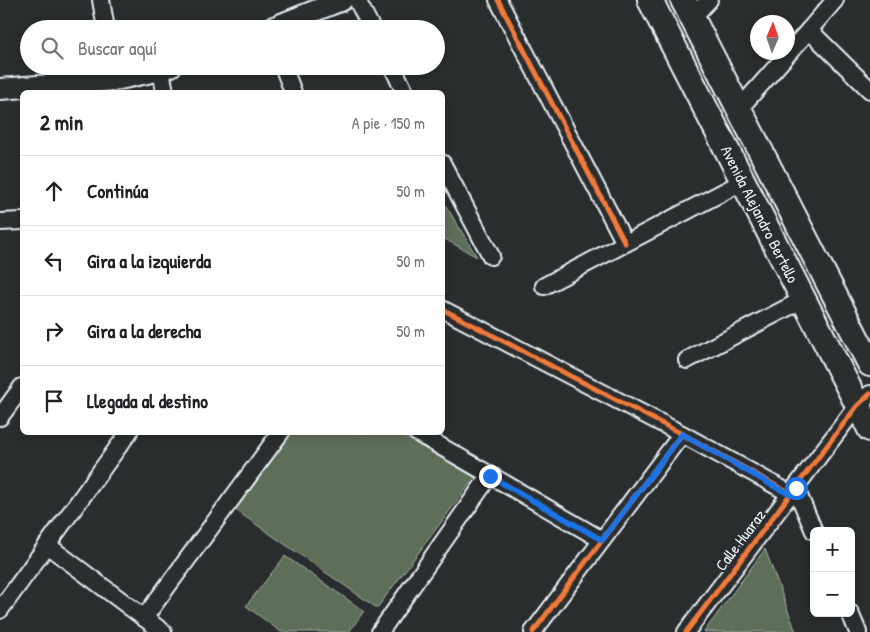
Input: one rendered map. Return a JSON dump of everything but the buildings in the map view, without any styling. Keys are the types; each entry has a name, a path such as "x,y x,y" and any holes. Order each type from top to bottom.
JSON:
{"main road":[{"name":"Avenida Alejandro Bertello","path":"650,0 804,299 864,400 870,429"},
{"name":"Avenida Alejandro Bertello","path":"688,9 870,364"}],"street":[{"path":"101,0 104,20"},
{"path":"292,20 342,0"},
{"path":"357,0 367,20"},
{"path":"498,0 625,243"},
{"path":"688,9 709,0"},
{"path":"738,109 836,0"},
{"path":"809,30 870,90"},
{"path":"0,89 99,75"},
{"path":"165,90 166,75"},
{"path":"286,75 292,90"},
{"path":"397,75 405,90"},
{"path":"445,172 449,184 491,256"},
{"path":"544,286 744,181"},
{"path":"0,237 11,222"},
{"path":"688,360 804,299"},
{"path":"445,311 682,434 779,489 793,491 812,527"},
{"path":"0,417 20,390"},
{"name":"Calle Huaraz","path":"686,632 864,400"},
{"path":"533,632 682,434"},
{"path":"0,610 127,435"},
{"path":"144,618 279,435"},
{"path":"421,435 602,540"},
{"path":"380,632 490,476"},
{"path":"47,545 163,632"},
{"path":"852,617 858,632"}],"green space":[{"path":"445,204 477,257 445,239"},
{"path":"290,435 401,435 475,477 377,608 234,509"},
{"path":"765,549 796,632 704,632"},
{"path":"285,556 364,611 349,632 281,632 246,606"}],"cycle path":[{"path":"498,0 625,243"},
{"path":"445,311 682,434 791,494"},
{"path":"686,632 857,406 870,394"},
{"path":"533,632 682,434"}],"route":[{"path":"490,476 602,540 682,434 779,489 791,494 796,488"}]}
